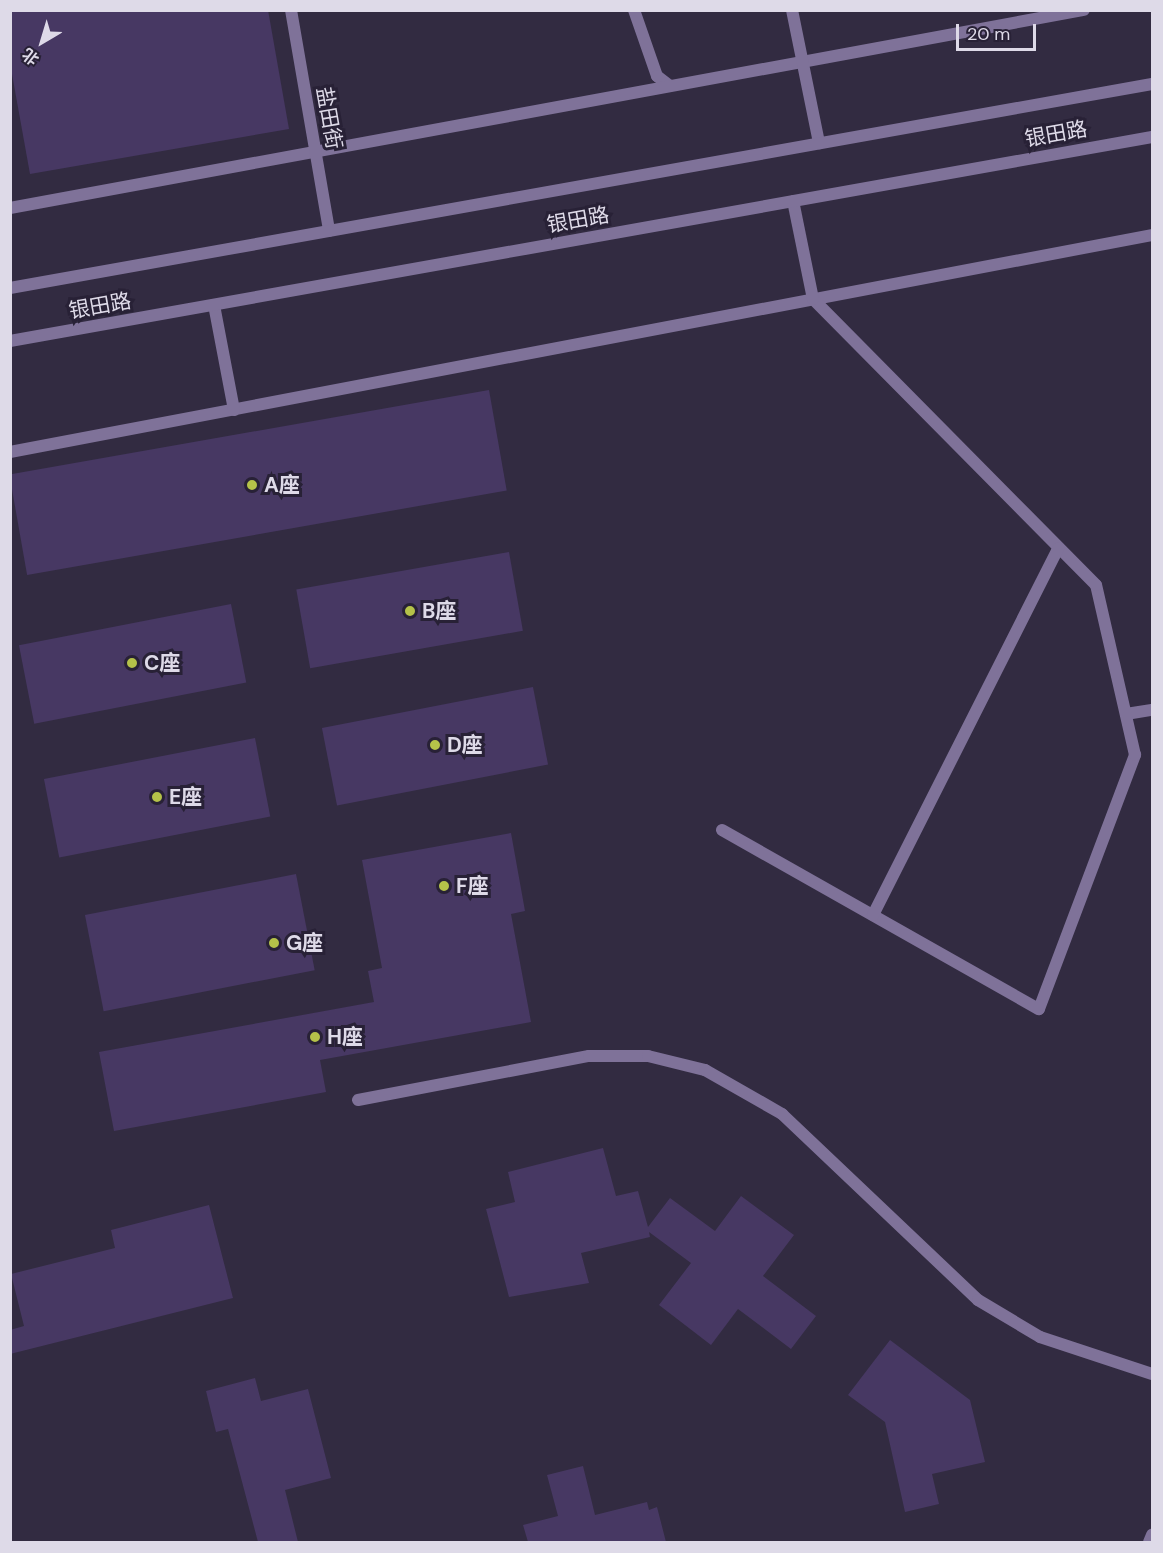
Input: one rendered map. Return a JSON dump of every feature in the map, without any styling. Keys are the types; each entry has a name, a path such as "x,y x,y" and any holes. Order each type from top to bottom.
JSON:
{"street":[{"name":"盐田街","path":"291,10 329,231"},
{"path":"634,10 657,75 670,87"},
{"path":"792,10 819,143"},
{"path":"10,208 1084,10"},
{"name":"银田路","path":"10,288 1152,84"},
{"name":"银田路","path":"10,341 1152,137"},
{"path":"722,830 1039,1009 1135,756 1096,585 813,299 794,201"},
{"path":"10,452 1152,235"},
{"path":"214,305 234,410"},
{"path":"873,915 1058,548"},
{"path":"1126,714 1152,710"},
{"path":"358,1100 589,1056 648,1056 705,1070 782,1114 988,1306 1040,1337 1152,1374"},
{"path":"1149,1542 1152,1535"}],"building":[{"path":"10,10 268,10 289,129 30,174 10,63"},
{"name":"A座","path":"489,390 507,490 27,575 10,474"},
{"name":"B座","path":"509,552 523,631 310,668 296,590"},
{"name":"C座","path":"231,604 246,683 34,724 19,645"},
{"name":"D座","path":"533,687 548,765 337,806 322,728"},
{"name":"E座","path":"255,738 270,817 59,858 44,779"},
{"name":"H座","path":"511,833 525,911 511,914 531,1022 320,1060 326,1092 114,1131 99,1052 374,1002 368,971 382,968 362,860"},
{"name":"G座","path":"296,874 315,970 104,1011 85,915"},
{"path":"603,1148 616,1196 638,1191 648,1227 670,1198 715,1231 741,1196 794,1235 763,1276 816,1316 791,1349 738,1309 711,1345 659,1305 691,1263 649,1232 650,1237 581,1253 589,1283 509,1297 486,1209 515,1202 508,1172"},
{"path":"209,1205 233,1298 10,1354 10,1330 24,1326 11,1274 115,1248 111,1230"},
{"path":"890,1340 970,1400 985,1462 932,1474 939,1504 905,1512 885,1422 848,1395"},
{"path":"255,1378 261,1401 308,1389 331,1478 285,1490 298,1542 258,1542 228,1429 216,1432 206,1391"},
{"path":"583,1466 595,1515 647,1502 649,1510 657,1507 666,1542 528,1542 523,1525 558,1516 547,1475"}],"place":[{"name":"A座","path":"252,485"},
{"name":"B座","path":"410,611"},
{"name":"C座","path":"132,663"},
{"name":"D座","path":"435,745"},
{"name":"E座","path":"157,797"},
{"name":"F座","path":"444,886"},
{"name":"G座","path":"274,943"},
{"name":"H座","path":"315,1037"}]}
